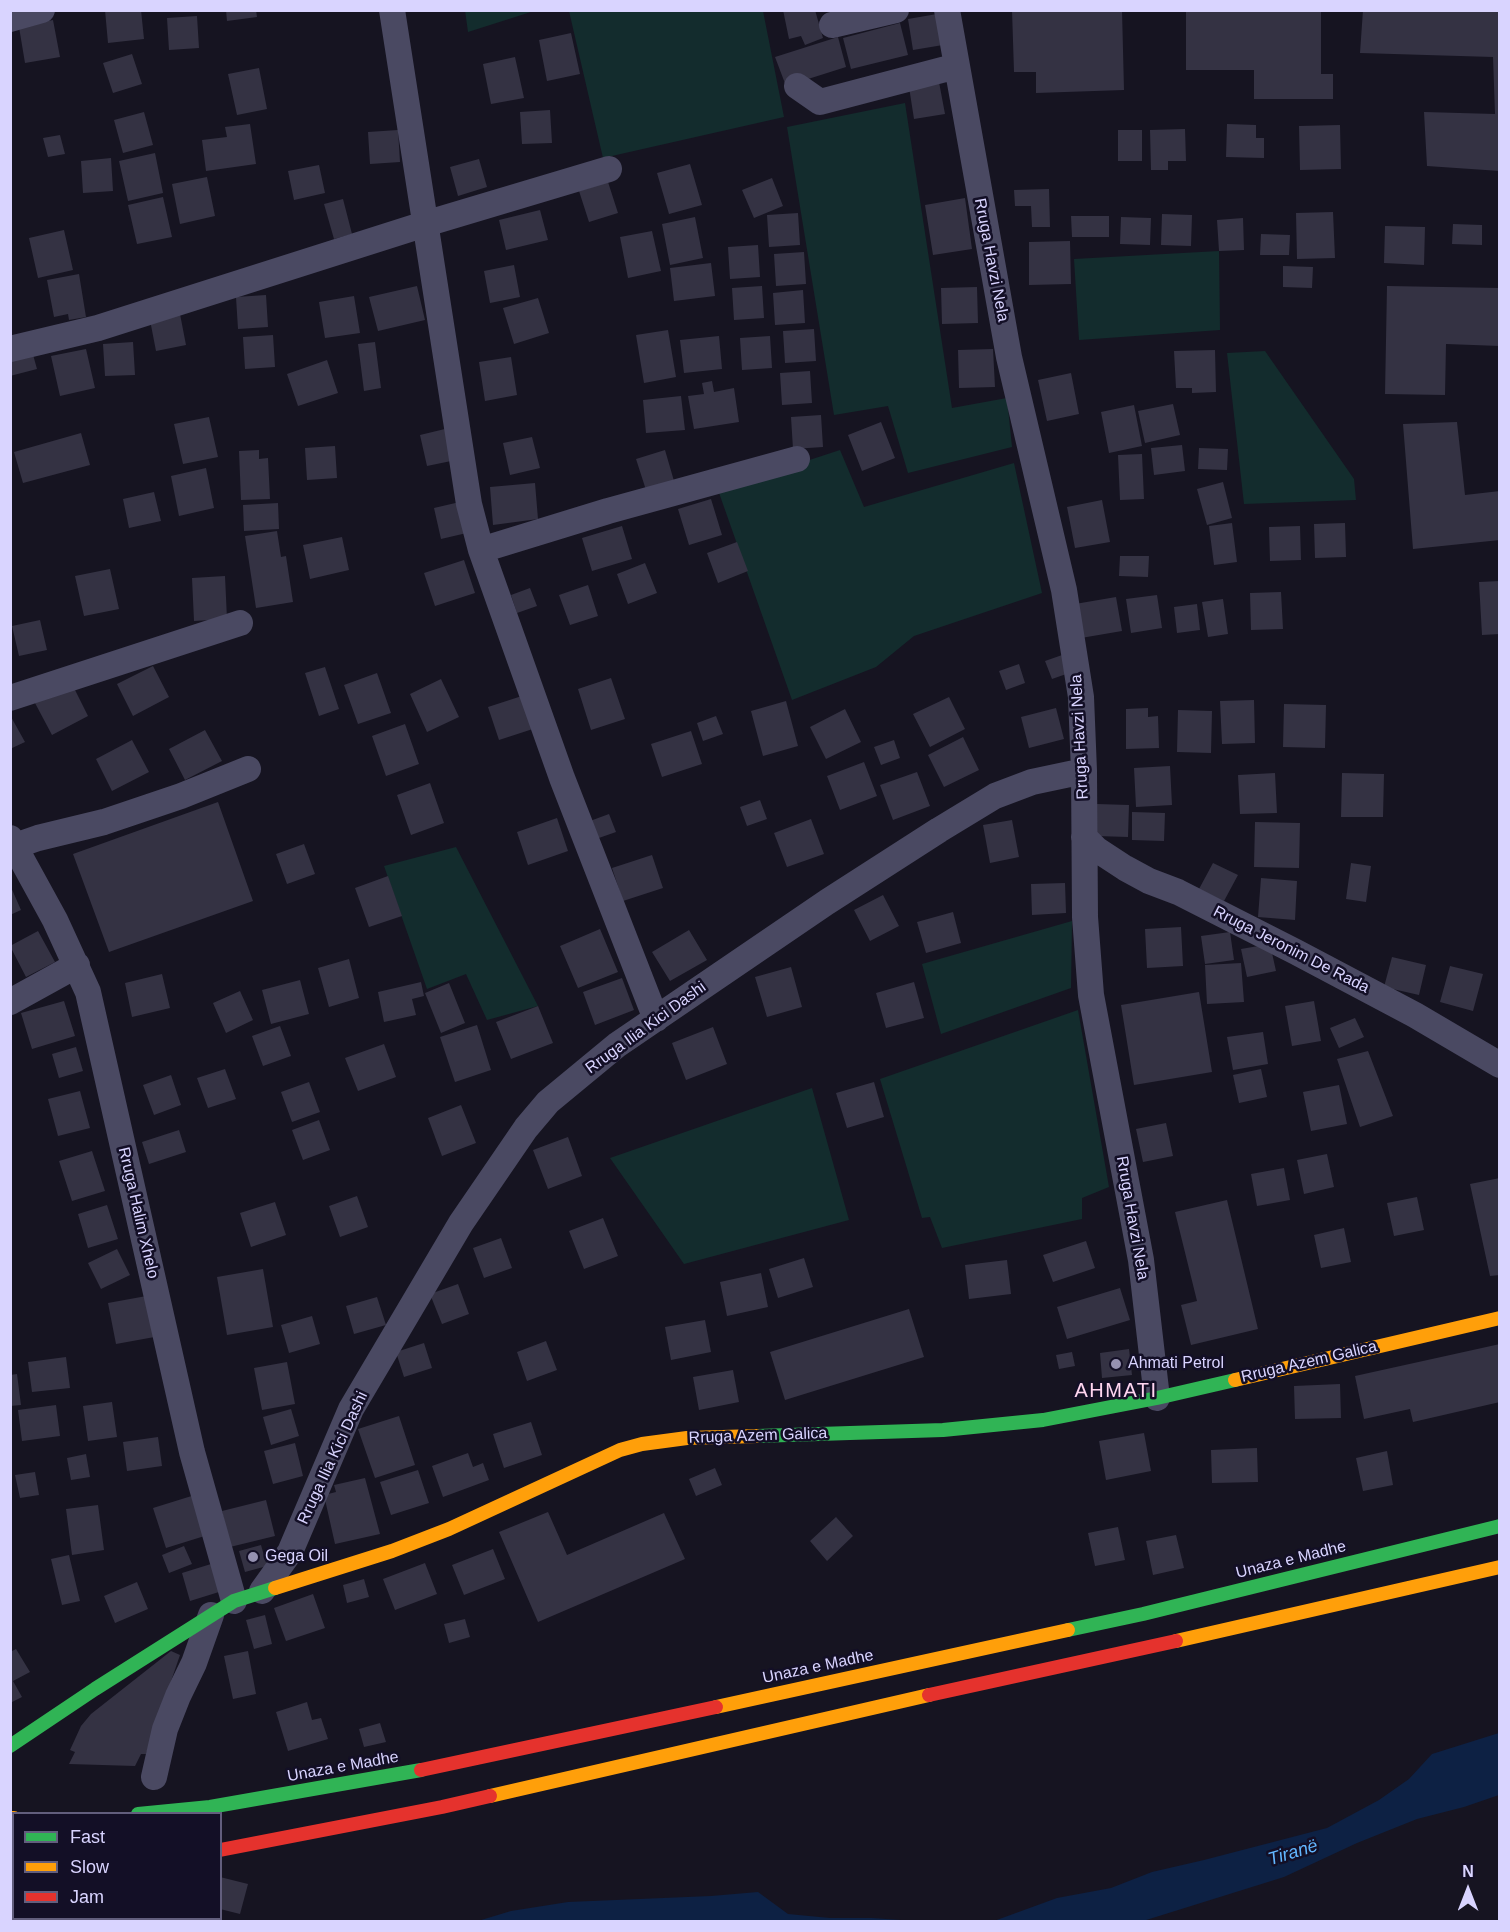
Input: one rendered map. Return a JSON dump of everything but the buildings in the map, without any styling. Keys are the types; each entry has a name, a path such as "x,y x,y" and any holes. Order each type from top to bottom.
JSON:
{"main road":[{"name":"Rruga Azem Galica","path":"10,1746 234,1601 392,1551 521,1497 602,1458 642,1444 687,1438 977,1428 1043,1420 1157,1398 1500,1318"},
{"name":"Unaza e Madhe","path":"159,1812 210,1807 433,1768 1143,1614 1500,1526"},
{"path":"1314,1572 1419,1532"},
{"path":"222,1850 442,1807 780,1728 1162,1645 1500,1566"},
{"path":"1323,1608 1488,1584"}],"street":[{"path":"10,19 42,10"},
{"path":"392,10 468,504 481,550 562,778 656,1019"},
{"path":"832,26 896,10"},
{"name":"Rruga Havzi Nela","path":"947,10 1009,357 1064,590 1081,697 1085,917 1091,995 1141,1260 1157,1398"},
{"path":"797,86 820,102 957,66"},
{"path":"10,350 98,328 425,224 609,169"},
{"path":"481,550 608,511 797,459"},
{"path":"10,698 240,623"},
{"path":"13,842 104,822 170,800 248,769"},
{"name":"Rruga Ilia Kici Dashi","path":"262,1591 290,1552 351,1409 461,1223 526,1128 548,1102 617,1045 827,902 939,830 995,796 1032,782 1084,771"},
{"name":"Rruga Jeronim De Rada","path":"1084,837 1096,849 1125,868 1178,892 1296,952 1415,1015 1500,1065"},
{"name":"Rruga Halim Xhelo","path":"13,842 77,965 88,992 192,1452 234,1601"},
{"path":"10,1002 77,965"},
{"path":"154,1777 165,1729 194,1663 211,1616"}],"green space":[{"path":"465,10 534,10 534,11 468,32"},
{"path":"569,11 763,11 784,117 603,158"},
{"path":"905,103 952,408 1007,398 1012,447 908,473 888,406 834,415 787,127"},
{"path":"1219,251 1220,330 1079,340 1074,259"},
{"path":"1265,351 1354,479 1356,500 1244,504 1227,353"},
{"path":"840,450 864,507 1014,463 1042,593 914,636 876,667 792,700 718,490"},
{"path":"456,847 538,1006 487,1020 466,974 427,989 384,866"},
{"path":"1072,921 1071,988 941,1034 922,964"},
{"path":"1078,1010 1109,1187 1082,1198 1082,1219 942,1248 930,1217 922,1218 880,1079"},
{"path":"812,1088 849,1220 684,1264 610,1158"}],"water":[{"name":"Tiranë","path":"1499,1733 1499,1795 1417,1819 1357,1843 1284,1877 1143,1921 994,1921 1057,1898 1111,1888 1152,1872 1327,1828 1379,1800 1409,1779 1432,1754"},
{"path":"758,1892 788,1914 915,1921 478,1921 511,1911 568,1902"}],"traffic: fast":[{"path":"757,1436 943,1430 1043,1420 1235,1380"},
{"path":"1068,1630 1143,1614 1500,1526"},
{"path":"10,1746 234,1601 275,1588"},
{"path":"159,1812 210,1807 421,1770"}],"traffic: slow":[{"path":"1235,1380 1500,1318"},
{"path":"275,1588 392,1551 449,1529 620,1450 642,1444 687,1438 757,1436"},
{"path":"1176,1641 1500,1567"},
{"path":"716,1707 1068,1630"},
{"path":"490,1796 929,1695"}],"traffic: jam":[{"path":"929,1695 1176,1641"},
{"path":"421,1770 716,1707"},
{"path":"222,1850 490,1796"}],"place":[{"name":"Ahmati Petrol","path":"1116,1364"},
{"name":"Gega Oil","path":"253,1557"}],"district":[{"name":"AHMATI","path":"1116,1391"}]}
